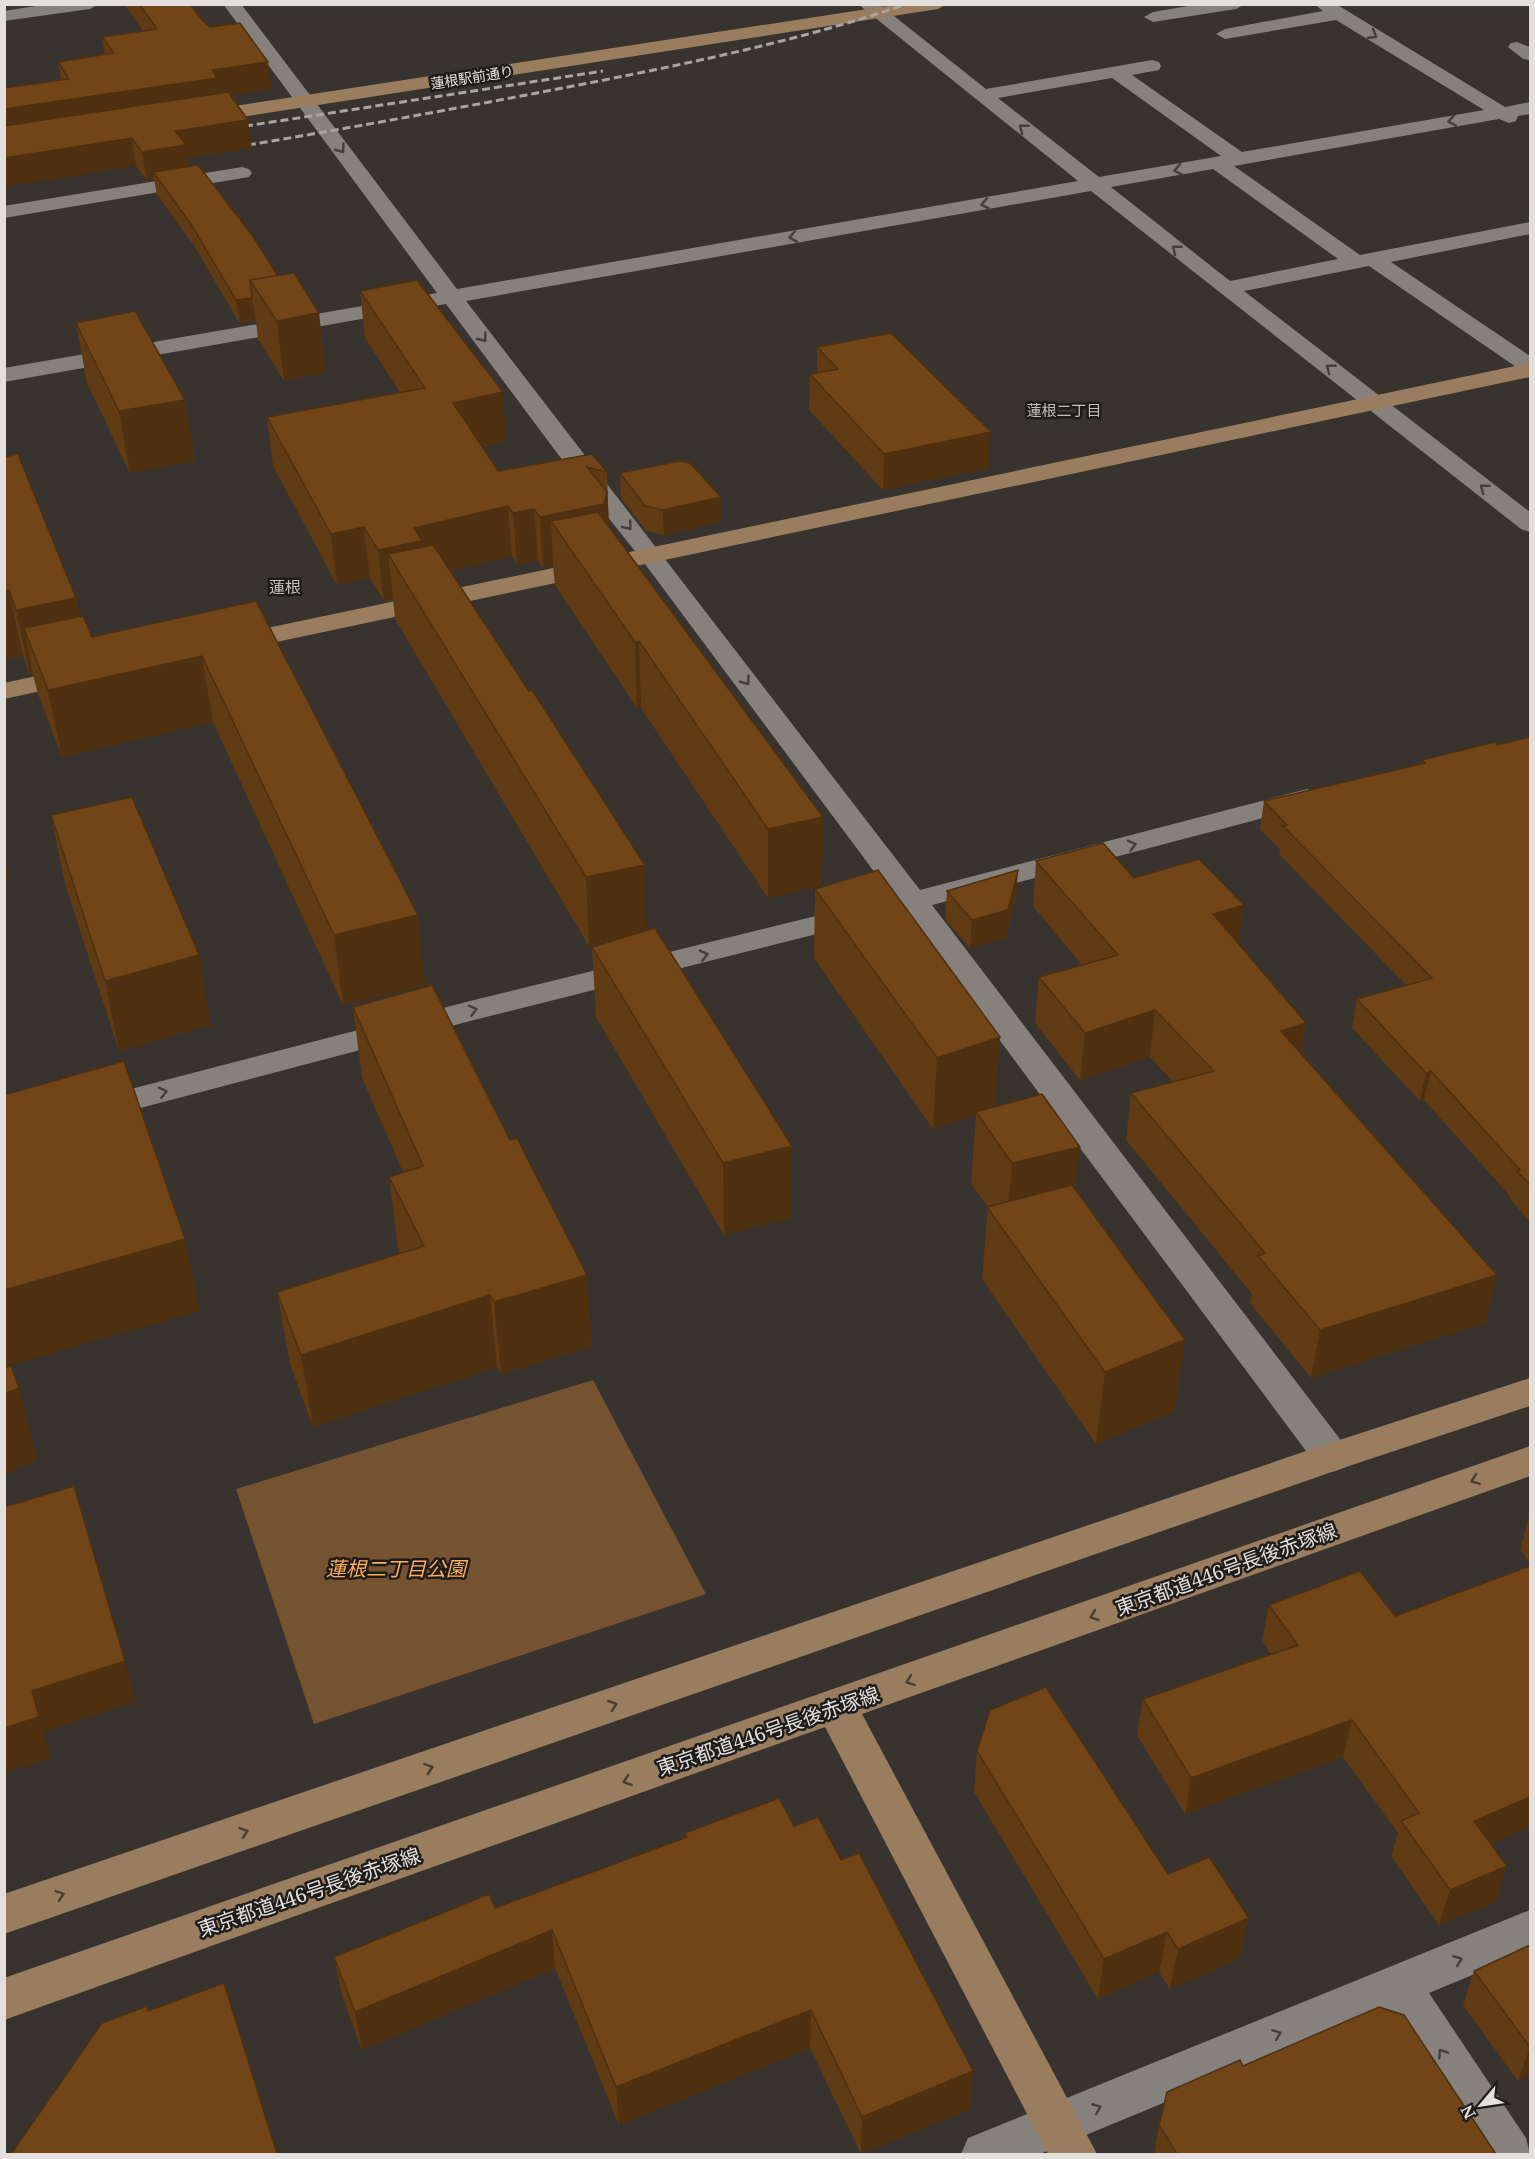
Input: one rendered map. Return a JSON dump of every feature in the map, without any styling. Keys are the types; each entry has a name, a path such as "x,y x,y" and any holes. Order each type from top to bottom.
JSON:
{"street":[{"path":"4,16 90,4"},
{"path":"232,4 565,448 651,555 913,900 1332,1458"},
{"name":"蓮根駅前通り","path":"181,120 306,102 873,10 938,4"},
{"path":"1153,17 1236,4"},
{"path":"1225,34 1331,9 1530,130"},
{"path":"873,10 1530,524"},
{"path":"981,95 1152,66"},
{"path":"1115,72 1227,161 1365,261 1530,368"},
{"path":"4,375 1530,108"},
{"path":"4,212 242,172"},
{"path":"1226,288 1526,233"},
{"path":"211,647 1376,403 1530,368"},
{"path":"4,691 96,671"},
{"path":"4,1133 474,1010 739,946 1333,792"},
{"path":"4,1914 1530,1392"},
{"name":"東京都道446号長後赤塚線","path":"4,1999 1530,1461"},
{"path":"836,1707 1065,2139"},
{"path":"985,2154 1065,2139 1398,1984 1530,1930"},
{"path":"1398,1984 1509,2154"}],"green space":[{"name":"蓮根二丁目公園","path":"593,1380 706,1594 314,1724 236,1489"}],"building":[{"path":"139,4 190,4 210,27 240,23 268,62 212,70 217,78 4,109 4,88 69,79 58,62 114,53 102,37 157,29"},
{"path":"228,92 248,120 175,131 186,145 142,152 132,138 4,158 4,126"},
{"path":"198,165 252,235 278,276 250,280 252,298 236,300 191,224 153,172"},
{"path":"294,273 319,313 277,321 250,280"},
{"path":"417,280 503,392 453,403 498,471 592,454 607,472 587,467 607,492 604,504 540,517 534,509 513,513 508,506 414,528 422,541 378,550 364,527 331,534 267,417 425,388 360,291"},
{"path":"135,311 185,400 119,411 76,323"},
{"path":"891,333 991,432 884,454 810,374 838,369 817,347"},
{"path":"18,454 76,598 16,610 9,590 4,591 4,457"},
{"path":"679,461 690,463 721,497 663,510 645,506 620,473"},
{"path":"598,512 823,817 768,829 639,641 635,642 551,521"},
{"path":"433,545 529,691 532,690 645,865 586,877 388,554"},
{"path":"256,601 418,915 334,935 202,656 48,690 24,628 83,616 92,637"},
{"path":"1530,737 1530,1185 1517,1171 1520,1170 1431,1071 1426,1073 1357,999 1432,978 1283,826 1287,825 1264,801 1425,763 1422,760 1495,742 1497,745"},
{"path":"132,797 199,955 105,981 51,815"},
{"path":"1103,843 1134,878 1199,859 1244,905 1213,914 1306,1023 1281,1031 1497,1275 1320,1330 1258,1256 1265,1253 1131,1093 1214,1071 1155,1010 1085,1033 1039,977 1118,955 1036,861"},
{"path":"878,870 1000,1037 937,1058 815,889"},
{"path":"1018,870 1008,910 972,920 947,891"},
{"path":"655,928 792,1146 723,1163 592,947"},
{"path":"432,985 510,1140 517,1138 587,1275 494,1302 490,1295 301,1355 277,1292 424,1246 389,1177 423,1166 353,1007"},
{"path":"124,1061 185,1239 4,1290 4,1095"},
{"path":"1042,1094 1080,1147 1012,1163 976,1112"},
{"path":"1072,1185 1185,1340 1105,1372 987,1207"},
{"path":"11,1366 19,1388 4,1394 4,1368"},
{"path":"74,1486 125,1661 32,1691 39,1717 4,1728 4,1507"},
{"path":"1530,1566 1530,1797 1474,1821 1507,1866 1450,1890 1401,1821 1419,1813 1352,1720 1191,1778 1143,1699 1298,1645 1269,1605 1360,1571 1395,1616"},
{"path":"1046,1687 1168,1874 1209,1857 1249,1918 1178,1949 1167,1932 1104,1959 977,1751 990,1710"},
{"path":"779,1798 794,1826 818,1817 841,1860 859,1853 973,2071 862,2117 811,2010 616,2087 552,1930 355,2012 334,1957 489,1894 495,1908 687,1837 685,1833"},
{"path":"1530,1945 1530,2047 1474,1971"},
{"path":"224,1983 277,2154 11,2154 102,2023 147,2006 148,2011"},
{"path":"1379,2007 1404,2015 1496,2154 1177,2154 1159,2125 1167,2092 1240,2060 1243,2066"}],"railway":[{"path":"236,147 673,66 791,39 907,4"},
{"path":"233,128 603,71"}],"district":[{"name":"蓮根二丁目","path":"1064,410"},
{"name":"蓮根","path":"285,587"}]}
